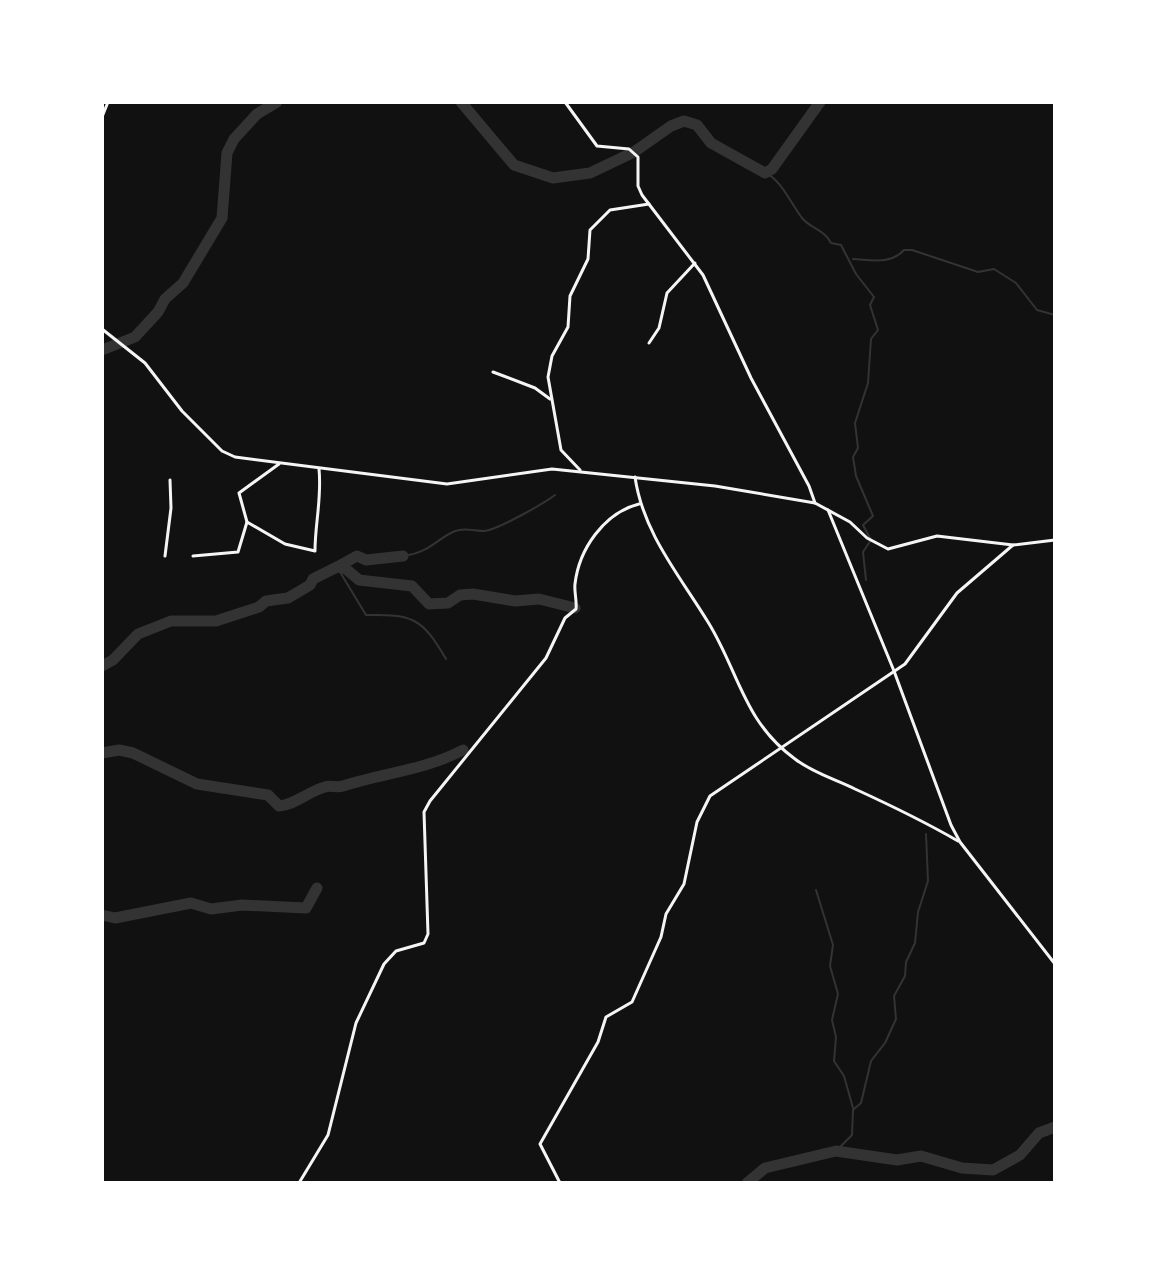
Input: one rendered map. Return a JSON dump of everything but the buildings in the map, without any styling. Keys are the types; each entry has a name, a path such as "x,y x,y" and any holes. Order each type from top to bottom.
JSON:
{"street":[{"path":"102,117 108,102"},
{"path":"565,102 597,146 634,152 639,162 638,186 695,263 713,294 756,388 809,486 815,503"},
{"path":"580,470 561,450 548,377 552,356 568,327 570,296 588,259 590,230 610,210 649,204"},
{"path":"649,343 659,328 667,293 695,263"},
{"path":"102,329 145,363 182,411 231,457 452,484 493,475 580,470 729,488 815,503 888,549 946,536 1013,545 1055,540"},
{"path":"493,372 535,388 551,400"},
{"path":"193,556 234,555 244,543 247,522 239,493 279,464"},
{"path":"247,522 285,544 315,551 313,533 322,494 319,469"},
{"path":"635,477 639,504 684,587 708,622 748,710 782,748 811,769 915,817 960,842"},
{"path":"165,556 171,508 170,480"},
{"path":"299,1183 328,1135 356,1023 384,964 396,951 424,943 428,934 424,812 525,679 546,658 565,618 576,609 575,582 586,546 617,512 639,504"},
{"path":"828,510 960,842 1055,964"},
{"path":"560,1183 540,1144 598,1042 606,1017 632,1002 661,937 666,914 684,884 702,808 723,786 908,662 966,584 1013,545"}],"waterway":[{"path":"102,350 135,337 158,312 165,299 183,283 222,218 227,153 234,139 257,114 277,102"},
{"path":"461,102 514,165 553,178 590,173 634,152 671,126 684,121 697,125 711,143 765,173 772,169 820,102"},
{"path":"765,173 781,186 806,222 831,243 841,245 856,274 874,297 870,305 878,330 871,339 868,383 855,423 858,448 853,457 856,476 873,516 863,525 871,540 863,552 866,580"},
{"path":"853,259 887,260 904,250 912,250 978,272 994,269 1016,283 1037,310 1055,315"},
{"path":"403,556 422,551 452,532 468,529 484,531 499,526 555,495"},
{"path":"337,567 357,556 366,560 403,556"},
{"path":"337,567 366,615 395,616 415,621 430,635 446,659"},
{"path":"102,666 113,660 138,634 171,621 216,621 259,607 266,601 288,598 310,585 313,579 337,567 346,569 359,580 412,586 429,604 448,603 460,595 473,594 515,601 539,599 575,608"},
{"path":"102,753 119,750 133,753 197,784 268,795 279,806 325,787 341,787 419,767 463,750"},
{"path":"836,1151 852,1135 853,1110 861,1103 871,1061 885,1043 896,1019 894,996 905,976 906,962 915,943 918,912 928,881 926,834"},
{"path":"102,915 115,918 191,903 211,909 242,905 306,908 317,888"},
{"path":"816,890 833,945 830,966 838,994 832,1020 836,1037 834,1061 844,1076 853,1108"},
{"path":"747,1183 765,1168 836,1151 897,1160 921,1156 962,1168 993,1170 1020,1155 1039,1133 1055,1127"}]}
